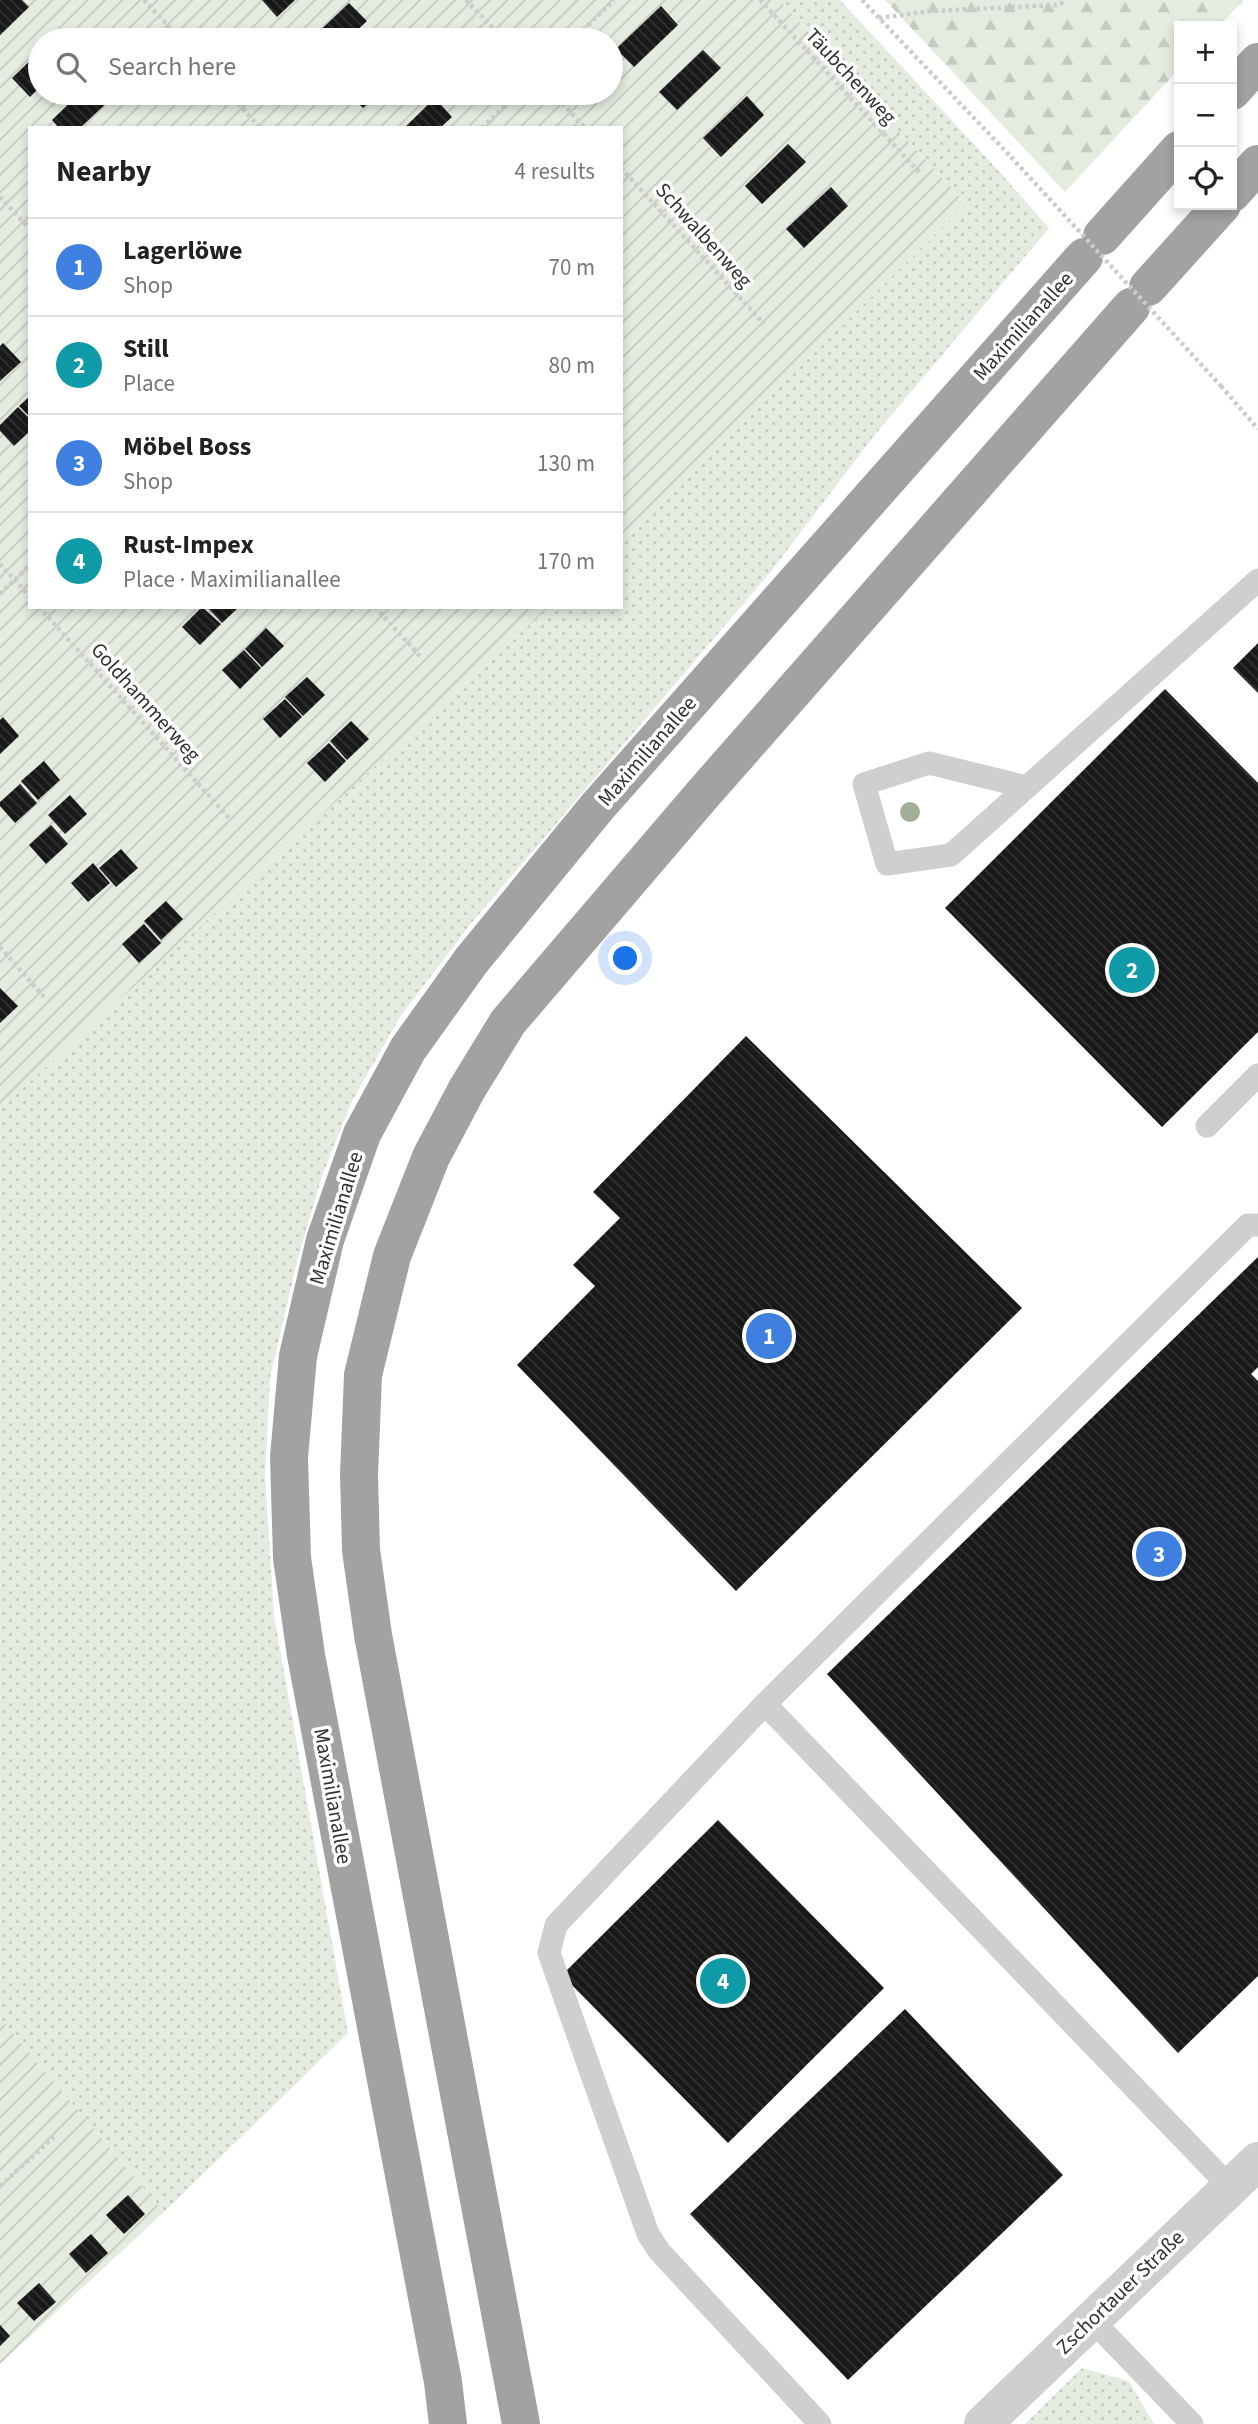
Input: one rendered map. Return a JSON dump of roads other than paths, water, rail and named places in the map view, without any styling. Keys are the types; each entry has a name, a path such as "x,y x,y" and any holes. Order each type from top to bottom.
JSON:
{"highway":[{"path":"1237,85 1258,62"},
{"name":"Maximilianallee","path":"449,2424 306,1654 292,1558 289,1457 298,1356 324,1240 362,1134 408,1049 471,961 607,796 1174,156"},
{"path":"1237,187 1258,164"},
{"path":"521,2424 375,1649 361,1550 359,1475 363,1375 392,1256 431,1157 467,1089 508,1022 703,794 1218,210"}],"street":[{"name":"Zschortauer Straße","path":"983,2424 1258,2161"}],"lane":[{"path":"1027,787 929,763 864,784 887,863 951,855 1027,787 1258,580"},
{"path":"1207,1126 1258,1075"},
{"path":"820,2424 659,2251 648,2234 549,1953 556,1924 765,1704 1248,1225 1258,1224"},
{"path":"765,1704 1231,2188"},
{"path":"1091,2319 1192,2424"}],"place":[{"name":"Still","path":"1132,970"},
{"name":"Lagerlöwe","path":"769,1336"},
{"name":"Möbel Boss","path":"1159,1554"},
{"name":"Rust-Impex","path":"723,1981"}]}
